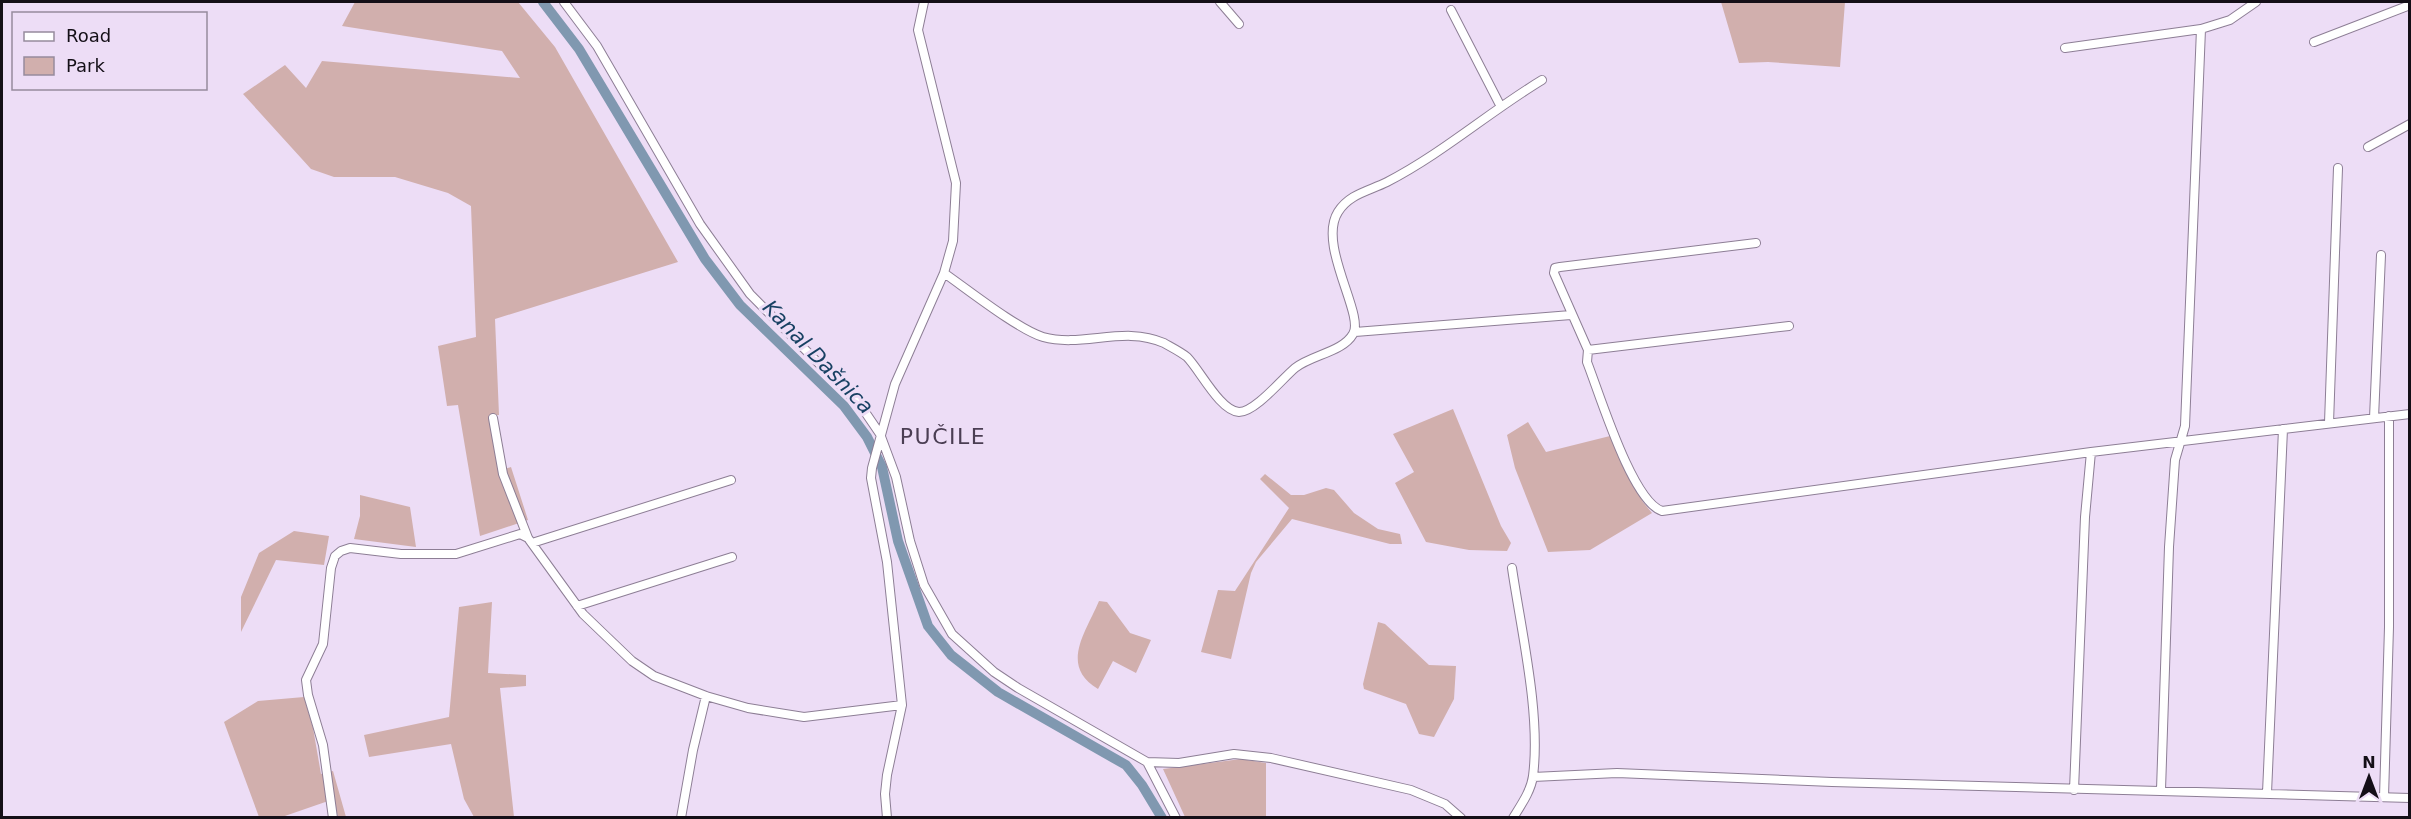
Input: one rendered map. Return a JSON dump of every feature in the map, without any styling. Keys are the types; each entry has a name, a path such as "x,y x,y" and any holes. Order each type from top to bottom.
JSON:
{"street":[{"path":"564,2 597,46 700,224 750,294 861,406 880,438 896,477 910,541 924,585 952,634 987,666 1018,688 1147,762 1179,763 1234,754 1271,758 1411,790 1445,804 1461,818"},
{"path":"887,818 885,794 887,775 902,705 891,590 871,478 872,468 895,384 945,273 953,241 956,183 918,30 924,2"},
{"path":"1220,2 1239,24"},
{"path":"2065,48 2201,29 2230,20 2245,4 2256,2"},
{"path":"2314,42 2409,5"},
{"path":"1451,10 1501,107"},
{"path":"2161,790 2169,547 2178,442 2184,435 2185,426 2201,29"},
{"path":"945,273 1026,329 1042,337 1058,339 1126,334 1148,337 1166,344 1185,355 1221,402 1236,412 1244,411 1257,403 1297,366 1348,341 1355,332 1356,322 1341,278 1332,234 1333,222 1339,211 1362,192 1385,183 1438,153 1542,80"},
{"path":"2368,147 2409,124"},
{"path":"2329,423 2328,371 2338,168"},
{"path":"1756,243 1555,268 1554,273 1588,350 1587,362 1629,470 1645,500 1654,508 1662,511 2091,452 2409,414"},
{"path":"2374,418 2381,255"},
{"path":"1355,332 1571,315"},
{"path":"1588,350 1789,326"},
{"path":"2384,797 2389,627 2389,416"},
{"path":"494,418 503,474 530,540 577,606 632,662 654,676 706,696 748,708 804,717 902,705"},
{"path":"2267,793 2283,429"},
{"path":"2074,790 2085,517 2091,452"},
{"path":"333,818 323,745 308,695 306,680 323,644 331,568 341,550 350,548 410,555 456,554 520,534 530,540 731,480"},
{"path":"577,606 732,557"},
{"path":"1512,568 1532,702 1533,777 1513,818"},
{"path":"681,818 693,750 706,696"},
{"path":"1147,762 1176,818"},
{"path":"1533,777 1617,773 2074,790 2161,790 2409,798"}],"green space":[{"path":"355,2 518,2 555,47 678,262 495,319 499,415 490,416 499,471 511,467 528,520 480,536 458,405 447,406 438,346 476,337 471,206 448,193 395,177 334,177 311,169 243,94 285,65 306,88 322,61 520,78 502,51 342,26"},
{"path":"1721,2 1845,2 1840,67 1768,62 1739,63"},
{"path":"1453,409 1501,526 1511,543 1507,551 1469,550 1426,542 1395,483 1414,472 1393,434"},
{"path":"1528,422 1546,452 1610,436 1643,502 1652,513 1590,550 1548,552 1515,468 1507,435"},
{"path":"1265,474 1291,495 1304,495 1326,488 1334,490 1354,513 1378,529 1400,534 1402,544 1390,544 1292,519 1256,562 1251,573 1231,659 1201,652 1218,590 1235,591 1289,508 1260,479"},
{"path":"360,495 410,507 416,547 354,539 360,516"},
{"path":"294,531 329,536 324,565 276,560 241,632 241,597 259,553"},
{"path":"1099,601 1107,602 1130,633 1151,640 1136,673 1113,661 1098,689 1086,680 1080,670 1078,659 1083,636"},
{"path":"492,602 488,673 526,675 526,686 500,688 514,817 474,817 464,799 451,744 369,757 364,735 449,717 459,607"},
{"path":"1378,622 1385,624 1429,665 1456,666 1454,699 1434,737 1419,734 1406,704 1364,689 1363,684"},
{"path":"304,697 313,728 321,774 333,771 346,817 338,817 334,799 282,817 259,817 224,722 258,701"},
{"path":"1241,759 1266,763 1266,817 1185,817 1163,769"}],"waterway":[{"name":"Kanal Dašnica","path":"543,2 579,49 705,259 740,305 844,406 867,437 882,467 898,541 928,626 951,655 998,692 1126,765 1142,785 1162,818"}],"district":[{"name":"PUČILE","path":"943,436"}]}
